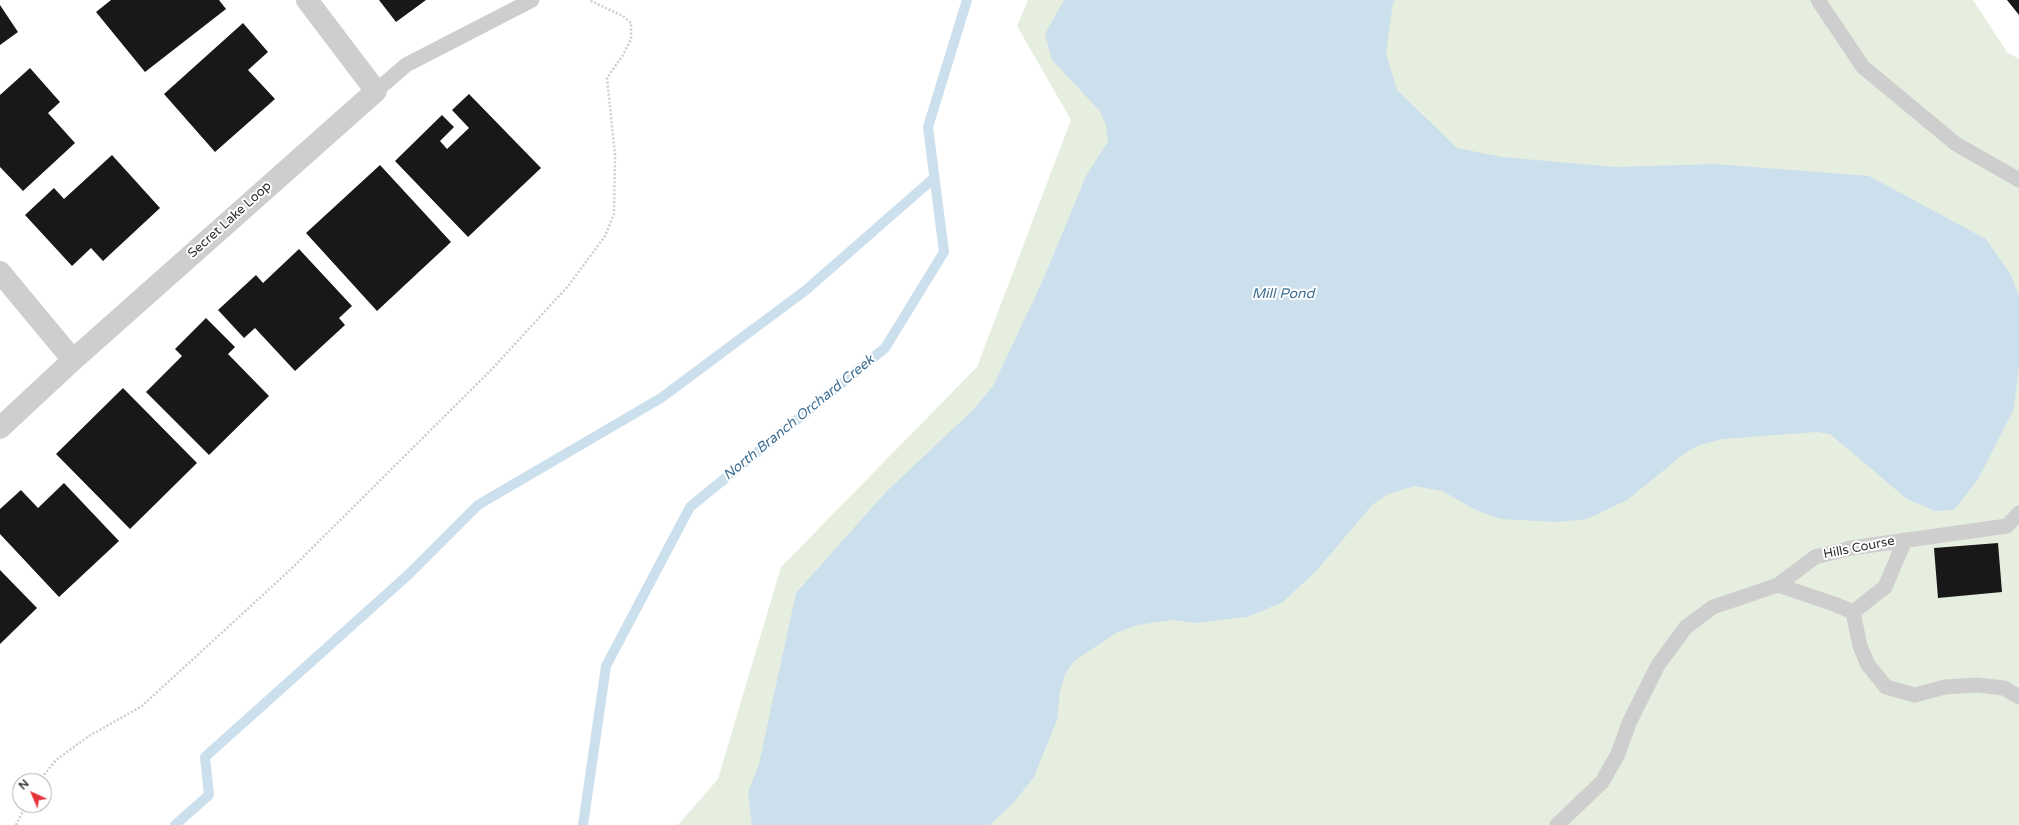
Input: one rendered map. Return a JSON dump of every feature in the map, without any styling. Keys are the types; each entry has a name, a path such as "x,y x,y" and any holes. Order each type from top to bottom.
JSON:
{"street":[{"path":"307,0 376,91"},
{"name":"Secret Lake Loop","path":"0,428 73,360 376,91"},
{"path":"0,272 73,360"}],"lane":[{"path":"376,91 406,65 532,0"},
{"path":"1818,0 1863,67 1956,144 2019,180"},
{"path":"1905,540 2007,526 2019,513"},
{"name":"Hills Course","path":"1557,825 1602,782 1618,754 1629,723 1658,665 1686,627 1713,607 1778,585 1815,557 1851,548 1905,540"},
{"name":"Hills Course","path":"1853,612 1885,587 1905,540"},
{"path":"1778,585 1804,593 1853,612 1860,646 1868,665 1886,687 1915,695 1945,686 1977,685 2004,688 2019,697"}],"path":[{"path":"45,773 56,760 89,736 142,706 290,570 493,368 569,285 605,236 614,214 615,163 607,78 623,55 631,39 631,23 623,16 589,0"},
{"path":"16,825 22,813"}],"green space":[{"path":"1028,0 1973,0 2007,52 2019,59 2019,825 678,825 718,779 781,567 977,367 1071,120 1017,26"}],"water":[{"name":"Mill Pond","path":"1064,0 1396,0 1393,3 1386,53 1397,90 1457,148 1502,157 1616,167 1715,164 1869,176 1986,239 2011,275 2019,296 2019,364 2014,409 1978,479 1954,510 1935,511 1907,499 1830,434 1817,432 1723,439 1699,445 1685,453 1627,500 1587,519 1558,522 1500,519 1476,510 1442,491 1415,486 1388,494 1372,505 1318,569 1283,602 1247,617 1196,623 1174,620 1137,625 1116,633 1074,661 1065,674 1060,692 1057,720 1034,777 1014,802 990,825 752,825 748,792 759,764 796,593 886,492 974,409 993,386 1043,280 1086,176 1108,141 1106,125 1099,110 1052,60 1045,34"}],"building":[{"path":"111,0 219,0 226,9 145,72 96,12"},
{"path":"379,0 426,0 396,22"},
{"path":"2007,0 2019,0 2019,15"},
{"path":"0,5 18,32 0,45"},
{"path":"243,23 268,52 248,70 275,99 215,152 164,94"},
{"path":"30,68 60,102 48,113 75,143 23,191 0,167 0,95"},
{"path":"469,94 541,168 468,237 395,161 442,115 454,127 440,141 447,149 469,128 452,110"},
{"path":"112,155 160,208 103,261 91,248 72,266 25,215 54,188 64,199"},
{"path":"380,165 451,242 377,311 306,233"},
{"path":"299,249 352,306 339,318 345,325 295,371 255,328 244,338 218,310 256,275 263,283"},
{"path":"206,318 235,347 228,354 269,396 209,455 146,392 182,356 175,349"},
{"path":"123,388 197,463 130,529 56,454"},
{"path":"64,483 119,541 59,597 0,534 0,509 21,490 38,508"},
{"path":"1998,543 2002,592 1938,598 1934,548"},
{"path":"0,570 37,608 0,644"}],"waterway":[{"name":"North Branch Orchard Creek","path":"583,825 606,666 690,507 885,348 944,252 928,127 967,0"},
{"path":"175,825 209,795 205,757 408,575 478,505 661,398 806,290 934,178"}]}
